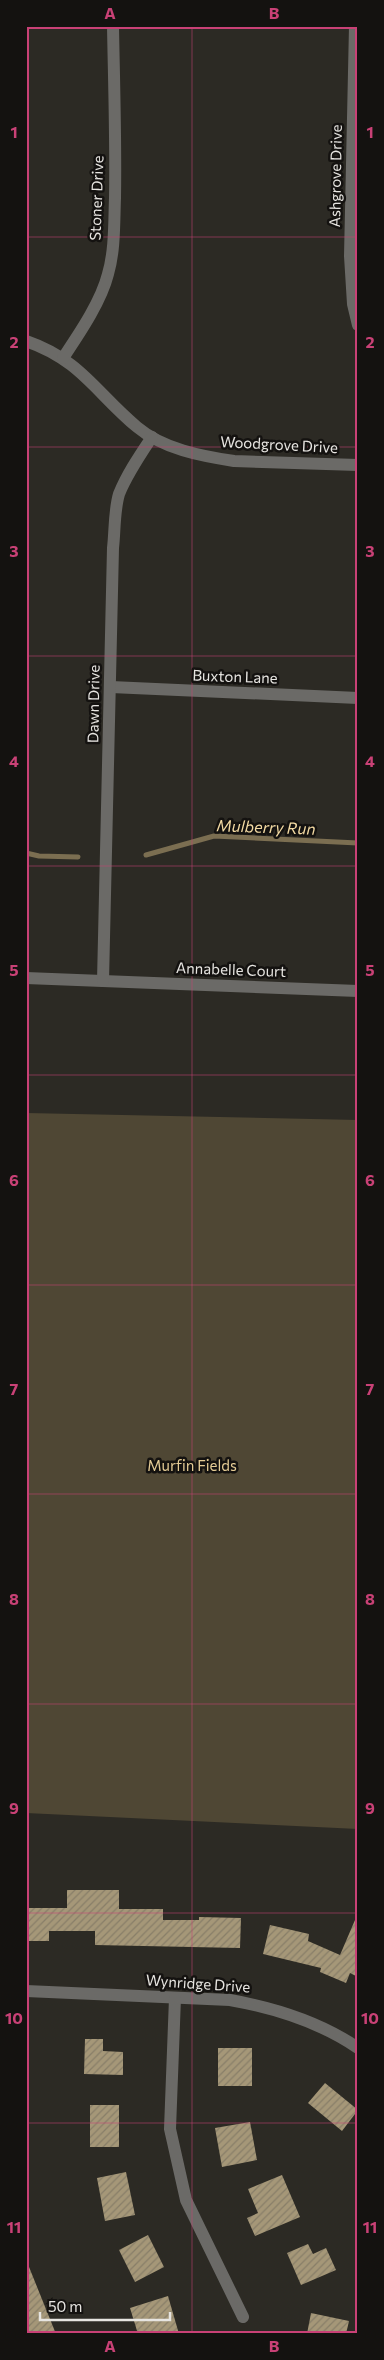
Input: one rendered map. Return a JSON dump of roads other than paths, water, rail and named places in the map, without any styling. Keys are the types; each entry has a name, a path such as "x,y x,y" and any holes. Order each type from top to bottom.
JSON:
{"street":[{"name":"Stoner Drive","path":"63,358 79,334 108,276 111,261 115,183 113,26"},
{"name":"Ashgrove Drive","path":"355,26 350,256 353,304 358,325"},
{"name":"Woodgrove Drive","path":"26,341 43,347 63,358 86,376 138,428 171,446 234,462 358,465"},
{"name":"Dawn Drive","path":"103,981 113,548 116,511 119,496 125,482 152,437"},
{"name":"Buxton Lane","path":"111,688 358,698"},
{"name":"Annabelle Court","path":"26,978 358,991"},
{"name":"Wynridge Drive","path":"26,1991 230,2000 261,2006 338,2035 358,2048"},
{"path":"176,1998 170,2129 186,2200 243,2318"}],"waterway":[{"name":"Mulberry Run","path":"146,855 214,836 358,843"},
{"name":"Mulberry Run","path":"26,853 39,856 78,857"}],"park label":[{"name":"Murfin Fields","path":"192,1466"}]}
